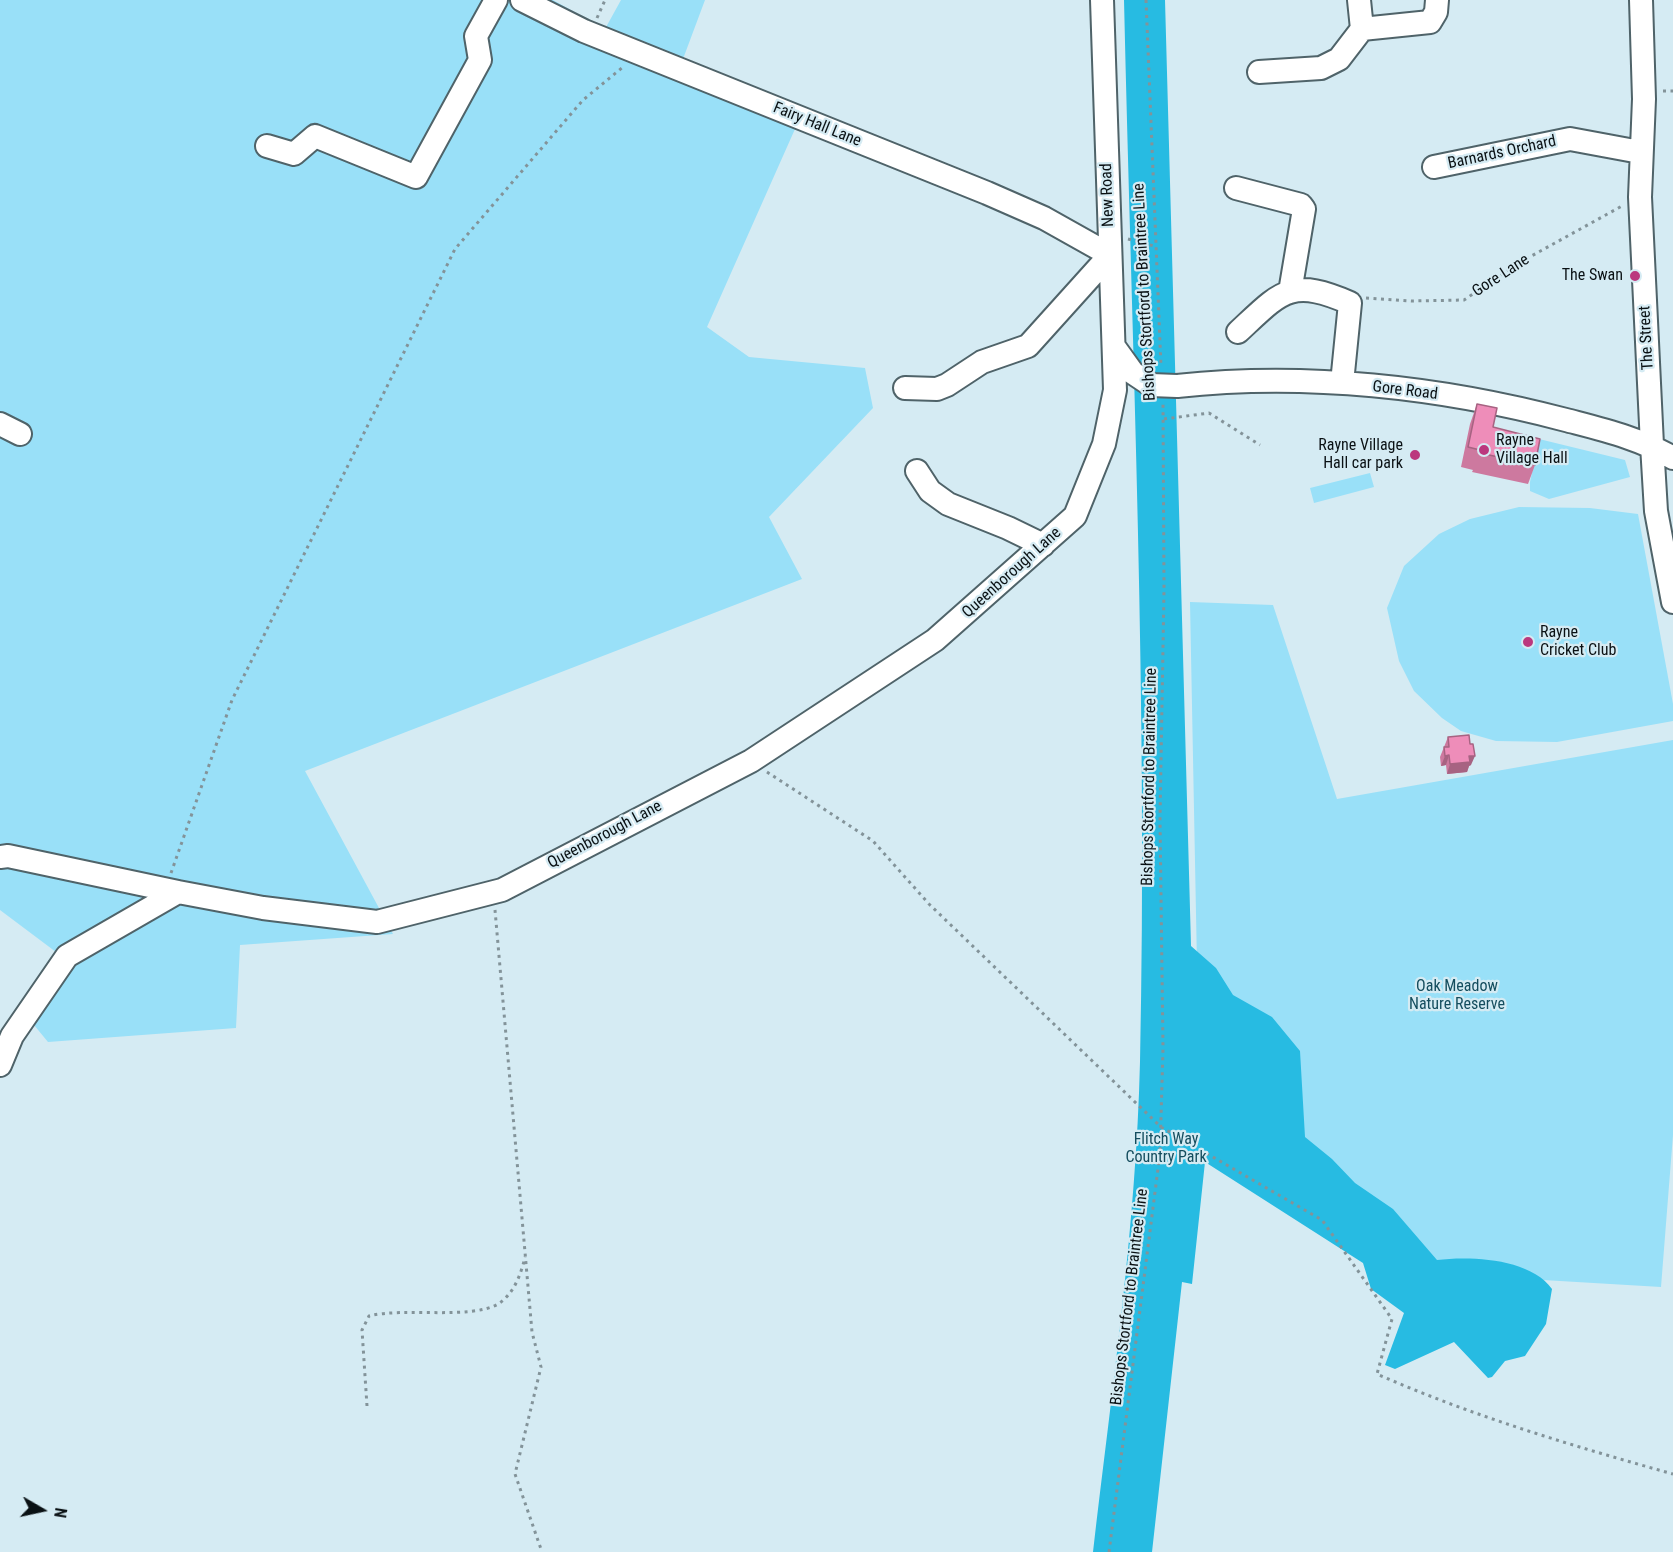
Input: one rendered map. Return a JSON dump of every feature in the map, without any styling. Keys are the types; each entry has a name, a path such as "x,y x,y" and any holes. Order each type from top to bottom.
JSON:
{"street":[{"path":"267,146 294,154 315,136 416,177 480,60 476,36 496,0"},
{"name":"Fairy Hall Lane","path":"522,0 585,31 1110,245"},
{"name":"New Road","path":"1102,0 1115,348 1113,400"},
{"path":"1259,72 1321,68 1339,59 1362,29 1359,0"},
{"path":"1362,29 1430,22 1436,12 1437,0"},
{"name":"The Street","path":"1641,0 1644,99 1640,152 1640,197 1652,445 1656,511 1673,602"},
{"name":"Barnards Orchard","path":"1434,167 1570,139 1640,152"},
{"path":"1236,188 1301,205 1304,209 1290,292"},
{"path":"905,388 937,388 947,385 982,363 1028,346 1110,245"},
{"path":"1238,332 1279,294 1298,290 1329,294 1350,303 1341,383"},
{"path":"1115,348 1133,373 1163,387"},
{"name":"Gore Road","path":"1163,387 1224,381 1341,383 1478,399 1630,437 1652,445 1673,458"},
{"path":"1113,400 1135,391 1163,387"},
{"name":"Queenborough Lane","path":"0,857 8,856 263,908 377,922 494,892 751,761 935,640 1075,516 1104,444 1113,400"},
{"path":"917,471 930,491 948,504 1008,528 1043,546"},
{"path":"0,1065 12,1036 66,956 171,891"}],"path":[{"name":"Bishops Stortford to Braintree Line","path":"1109,1552 1160,1154 1163,1048 1160,819 1164,419 1154,246 1146,0"},
{"path":"171,891 232,700 455,249 583,100 639,53"},
{"name":"Gore Lane","path":"1350,303 1362,298 1411,301 1464,300 1517,264 1640,197"},
{"path":"1110,245 1154,246"},
{"path":"1164,419 1209,413 1260,445"},
{"path":"751,761 873,842 929,904 1161,1127 1322,1220 1392,1319 1377,1374 1420,1392 1578,1446 1673,1474"},
{"path":"494,892 532,1332 541,1367 515,1474 542,1552"},
{"path":"367,1406 362,1330 369,1316 386,1312 473,1310 497,1304 520,1276 526,1253"}],"green space":[{"path":"0,0 553,0 605,29 621,0 705,0 677,75 795,129 707,327 749,357 865,368 873,408 769,517 802,579 305,771 393,934 240,945 236,1028 48,1042 20,1008 56,952 0,910"},
{"name":"Flitch Way Country Park","path":"1124,0 1165,0 1191,946 1216,968 1233,995 1272,1017 1300,1051 1305,1137 1332,1159 1355,1183 1393,1209 1437,1260 1482,1259 1515,1265 1542,1279 1552,1289 1546,1324 1525,1356 1505,1361 1492,1377 1488,1378 1454,1342 1395,1369 1385,1365 1404,1313 1371,1289 1363,1263 1205,1162 1192,1284 1182,1282 1152,1552 1093,1552 1134,1185 1140,1062 1141,664"},
{"path":"1539,439 1625,460 1630,477 1549,499 1530,491"},
{"path":"1370,473 1374,487 1314,503 1310,488"},
{"name":"Rayne Cricket Club","path":"1519,507 1590,508 1638,514 1673,704 1673,721 1557,742 1496,741 1461,731 1442,718 1414,691 1399,661 1387,608 1404,566 1439,534 1470,519"},
{"name":"Oak Meadow Nature Reserve","path":"1190,602 1273,605 1337,799 1673,740 1673,1135 1661,1287 1425,1273 1200,1121"}],"building":[{"path":"1477,404 1497,408 1493,427 1540,439 1535,465 1480,453 1480,450 1468,447"},
{"path":"1469,735 1475,756 1469,756 1470,762 1450,764 1449,755 1445,756 1444,747 1449,747 1448,737"}],"place":[{"name":"The Swan","path":"1635,276"},
{"name":"Rayne Village Hall","path":"1484,450"},
{"name":"Rayne Village Hall car park","path":"1415,455"},
{"name":"Rayne Cricket Club","path":"1528,642"}]}
